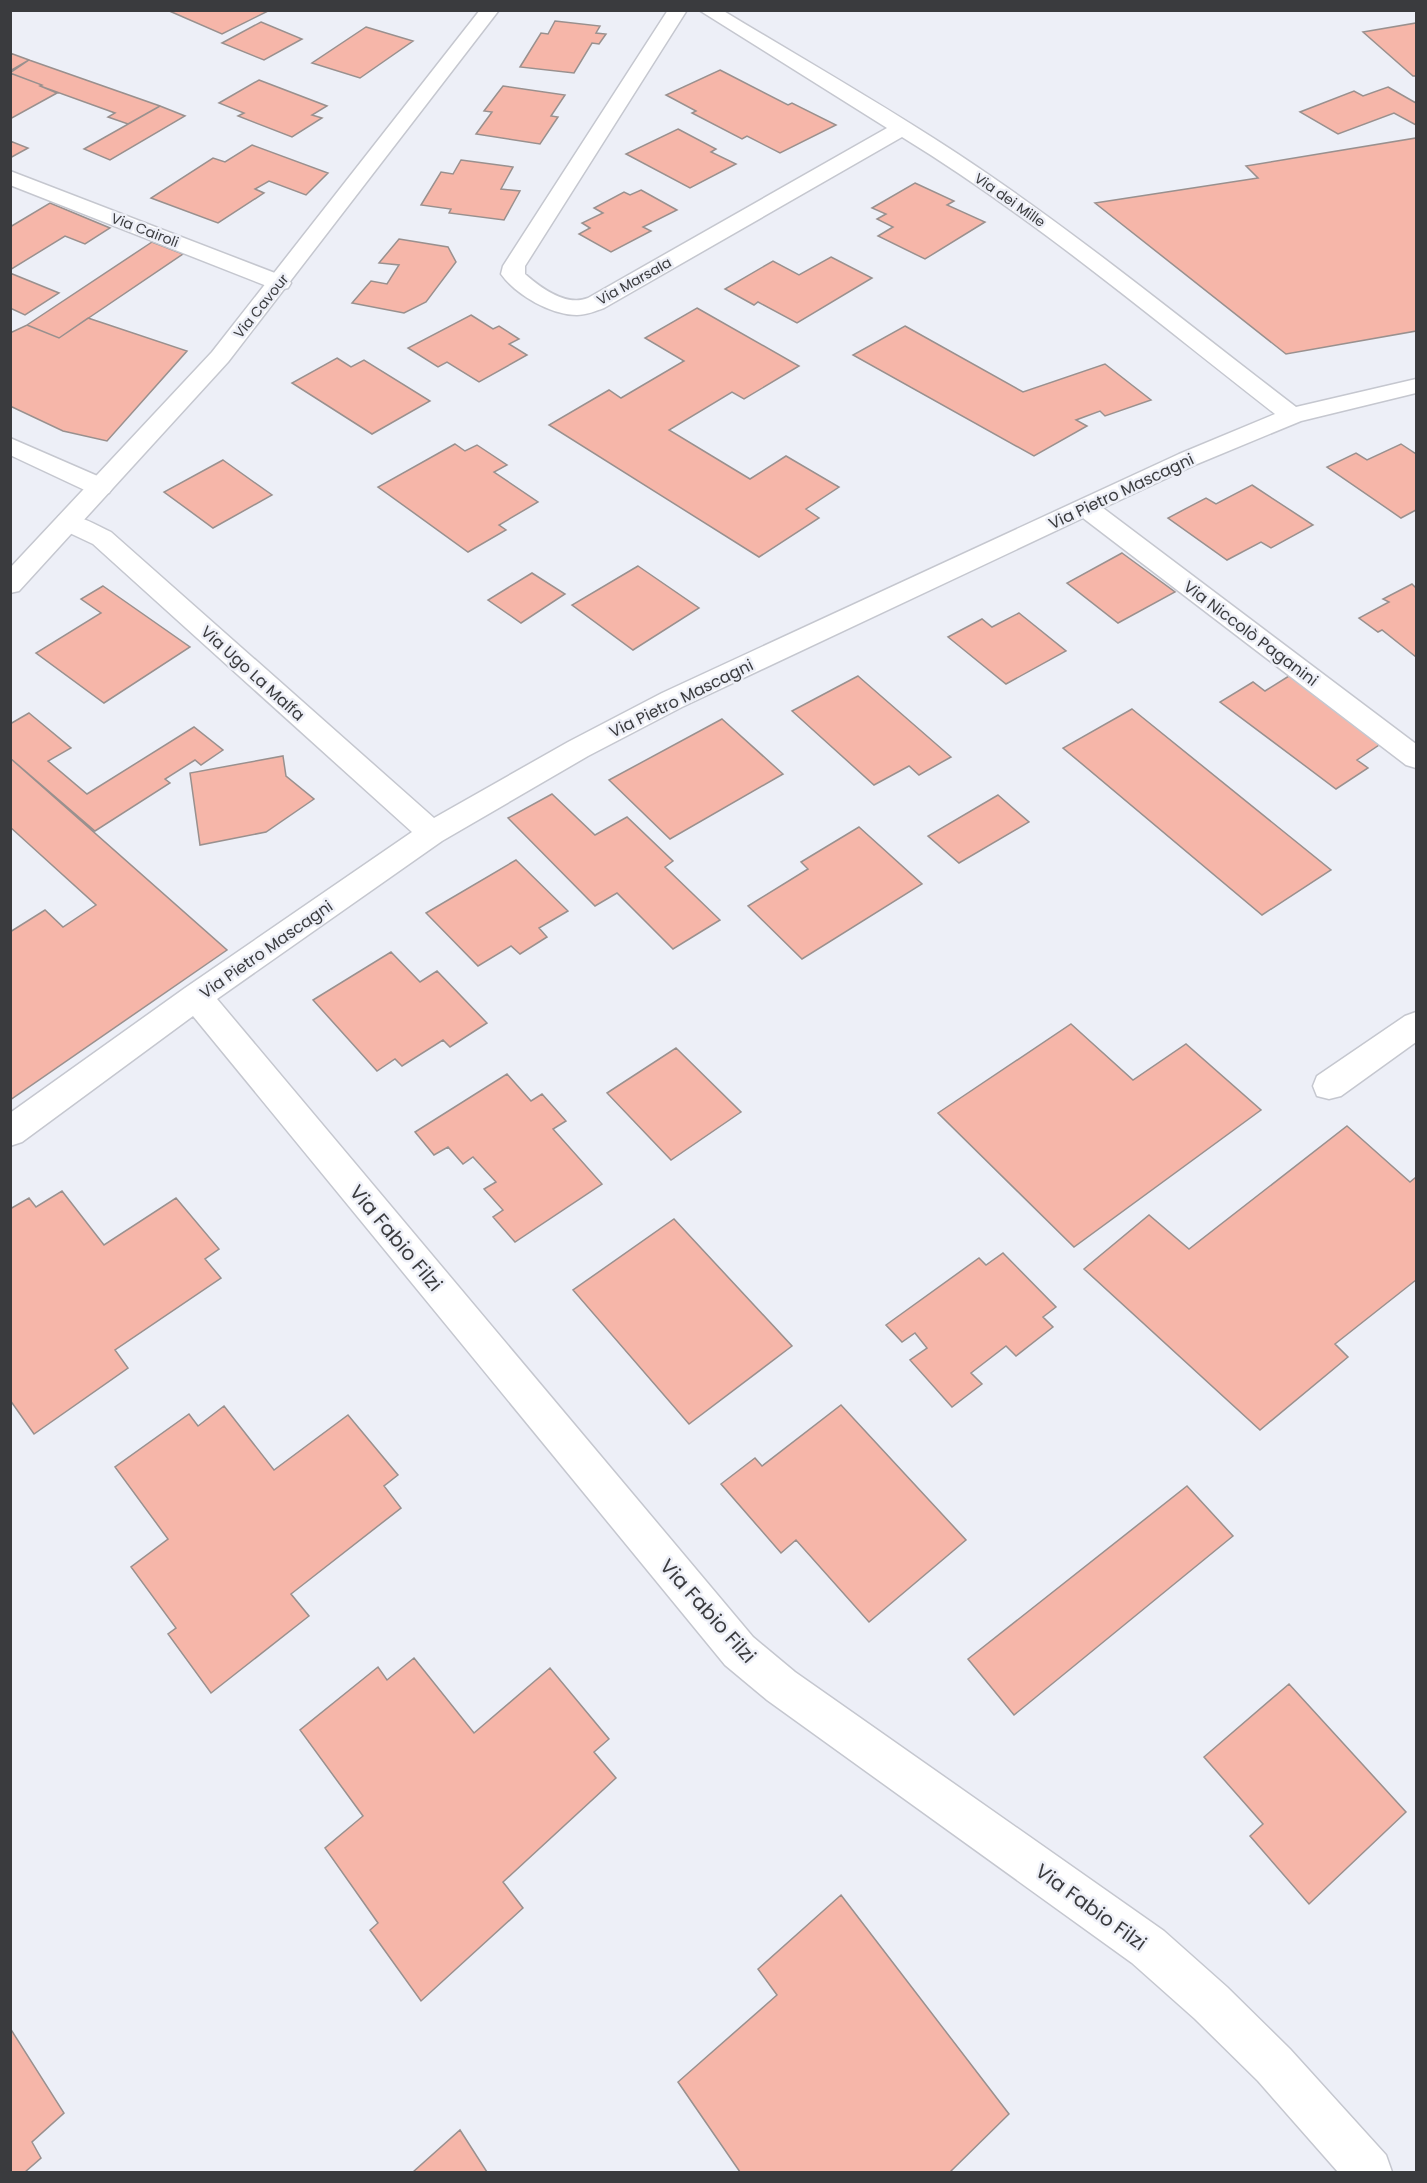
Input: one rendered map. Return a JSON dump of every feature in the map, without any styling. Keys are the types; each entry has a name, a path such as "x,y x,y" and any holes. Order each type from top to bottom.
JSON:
{"street":[{"name":"Via Cavour","path":"10,585 220,357 280,283 490,10"},
{"name":"Via Marsala","path":"678,10 514,266 512,274 517,281 561,306 575,308 599,302 901,129"},
{"name":"Via dei Mille","path":"708,10 950,158 1054,231 1292,416"},
{"name":"Via Cairoli","path":"10,177 280,283"},
{"name":"Via Pietro Mascagni","path":"10,1132 196,997 432,834 578,749 672,700 1188,459 1292,416 1416,386"},
{"path":"10,445 100,487"},
{"name":"Via Niccolò Paganini","path":"1085,507 1416,758"},
{"name":"Via Ugo La Malfa","path":"68,522 102,538 432,834"},
{"name":"Via Fabio Filzi","path":"196,997 740,1651 781,1686 1148,1947 1211,2003 1274,2065 1369,2172"},
{"path":"1329,1086 1416,1025"}],"building":[{"path":"167,10 270,10 222,34"},
{"path":"555,21 600,26 596,33 606,34 599,44 592,43 574,73 520,67 541,33 548,34"},
{"path":"261,22 302,39 264,60 222,43"},
{"path":"1416,23 1416,76 1413,76 1363,32"},
{"path":"366,27 413,41 360,78 312,63"},
{"path":"10,53 29,60 10,71"},
{"path":"29,60 160,106 128,124 108,117 115,113 10,73"},
{"path":"720,70 788,105 792,103 836,125 780,153 747,136 742,139 692,113 696,111 666,95"},
{"path":"10,73 42,85 40,86 57,93 10,119"},
{"path":"259,80 327,106 312,115 322,118 292,137 238,116 244,113 219,103"},
{"path":"503,86 565,95 551,116 558,117 540,144 476,134 492,112 484,111"},
{"path":"1388,87 1416,103 1416,125 1394,113 1338,134 1300,112 1354,91 1363,96"},
{"path":"160,106 185,116 110,160 84,149"},
{"path":"678,129 716,149 711,152 736,164 690,188 626,154"},
{"path":"1416,138 1416,331 1286,354 1095,203 1258,178 1246,166"},
{"path":"10,141 28,148 10,158"},
{"path":"252,145 328,173 306,195 269,181 255,189 264,193 218,223 151,198 213,158 225,162"},
{"path":"461,160 513,167 501,189 520,191 504,220 449,213 451,209 421,205 441,172 453,174"},
{"path":"915,183 954,201 947,205 985,222 925,259 878,236 893,227 877,219 886,214 872,208"},
{"path":"641,190 677,210 643,227 651,231 611,252 579,234 590,228 582,223 603,213 594,208 624,192 630,195"},
{"path":"50,203 110,228 85,244 65,236 10,270 10,227"},
{"path":"399,239 448,247 456,262 426,302 404,313 352,303 371,281 387,284 399,265 379,263"},
{"path":"152,242 183,254 59,338 27,325"},
{"path":"831,257 872,278 797,323 758,302 754,305 725,289 773,261 799,275"},
{"path":"10,273 59,293 25,315 10,308"},
{"path":"697,308 799,366 744,399 732,392 669,430 750,479 786,456 839,487 806,509 819,518 759,557 549,425 609,390 621,398 684,361 645,338"},
{"path":"471,315 493,329 499,326 519,339 509,344 527,355 479,382 447,362 438,367 408,348"},
{"path":"88,318 187,351 107,441 63,431 10,406 10,333 27,325 59,338"},
{"path":"905,326 1023,392 1105,364 1151,400 1105,416 1100,411 1076,420 1087,426 1034,456 853,355"},
{"path":"337,358 351,367 364,360 430,401 372,434 292,383"},
{"path":"455,444 465,451 477,445 507,465 494,472 538,502 499,525 506,530 468,552 378,487"},
{"path":"1401,444 1416,454 1416,510 1401,518 1327,467 1356,453 1367,460"},
{"path":"223,460 272,495 213,528 164,492"},
{"path":"1252,485 1313,525 1271,548 1261,542 1227,560 1168,518 1206,498 1216,504"},
{"path":"1122,553 1175,592 1118,623 1067,583"},
{"path":"638,566 699,608 633,650 572,605"},
{"path":"532,573 565,594 521,623 488,600"},
{"path":"1412,584 1416,588 1416,657 1382,630 1378,632 1359,618 1389,602 1383,599"},
{"path":"103,586 190,647 104,703 36,653 101,613 81,599"},
{"path":"1019,613 1066,651 1006,684 948,637 982,619 992,627"},
{"path":"858,676 951,757 919,775 909,766 874,785 792,711"},
{"path":"1289,676 1382,743 1357,760 1368,768 1336,789 1220,702 1253,682 1265,691"},
{"path":"1132,709 1331,870 1262,915 1063,748"},
{"path":"29,713 71,748 48,761 87,794 194,727 223,750 201,765 195,760 165,779 170,783 95,831 10,758 10,724"},
{"path":"722,719 783,774 670,839 609,780"},
{"path":"283,756 286,776 314,799 266,832 200,845 190,773"},
{"path":"10,758 227,950 10,1100 10,932 45,910 63,927 96,905 10,827"},
{"path":"552,794 595,835 627,817 673,861 665,867 720,920 673,949 617,893 595,906 508,818"},
{"path":"998,795 1029,822 959,863 928,836"},
{"path":"859,827 922,884 802,959 748,906 808,869 801,862"},
{"path":"516,860 568,911 539,928 547,937 520,954 511,946 478,966 426,913"},
{"path":"391,952 420,982 437,971 487,1023 450,1047 443,1040 402,1066 395,1059 377,1071 313,1000"},
{"path":"1071,1024 1133,1080 1186,1044 1261,1110 1074,1247 938,1113"},
{"path":"676,1048 741,1112 671,1160 607,1093"},
{"path":"507,1074 531,1101 542,1094 566,1121 553,1129 602,1184 515,1242 493,1217 503,1210 484,1189 496,1182 473,1157 463,1164 448,1147 434,1155 415,1132"},
{"path":"1347,1126 1410,1182 1416,1177 1416,1280 1335,1344 1348,1357 1260,1430 1084,1269 1149,1215 1189,1249"},
{"path":"62,1191 104,1245 176,1198 219,1249 205,1259 221,1278 115,1350 128,1368 34,1434 10,1400 10,1209 29,1198 36,1207"},
{"path":"674,1219 792,1346 689,1424 573,1290"},
{"path":"1003,1253 1056,1307 1043,1317 1053,1327 1016,1356 1006,1346 971,1373 982,1384 952,1407 910,1360 927,1348 915,1333 902,1342 886,1325 979,1258 986,1265"},
{"path":"841,1405 966,1540 869,1622 796,1540 781,1553 721,1484 755,1458 762,1466"},
{"path":"224,1406 274,1470 348,1415 398,1475 384,1486 401,1508 291,1594 309,1616 211,1693 168,1634 176,1628 131,1567 168,1539 115,1467 189,1414 198,1426"},
{"path":"1187,1486 1233,1536 1014,1715 968,1659"},
{"path":"414,1658 474,1733 550,1668 609,1739 594,1752 616,1778 503,1882 523,1908 421,2001 370,1930 378,1923 325,1848 363,1816 300,1730 378,1667 387,1680"},
{"path":"1289,1684 1406,1812 1309,1904 1250,1836 1263,1824 1204,1757"},
{"path":"841,1895 1009,2114 950,2172 740,2172 678,2082 777,1995 758,1969"},
{"path":"10,2028 64,2113 32,2142 41,2158 25,2172 10,2172"},
{"path":"460,2130 487,2172 413,2172"}]}
